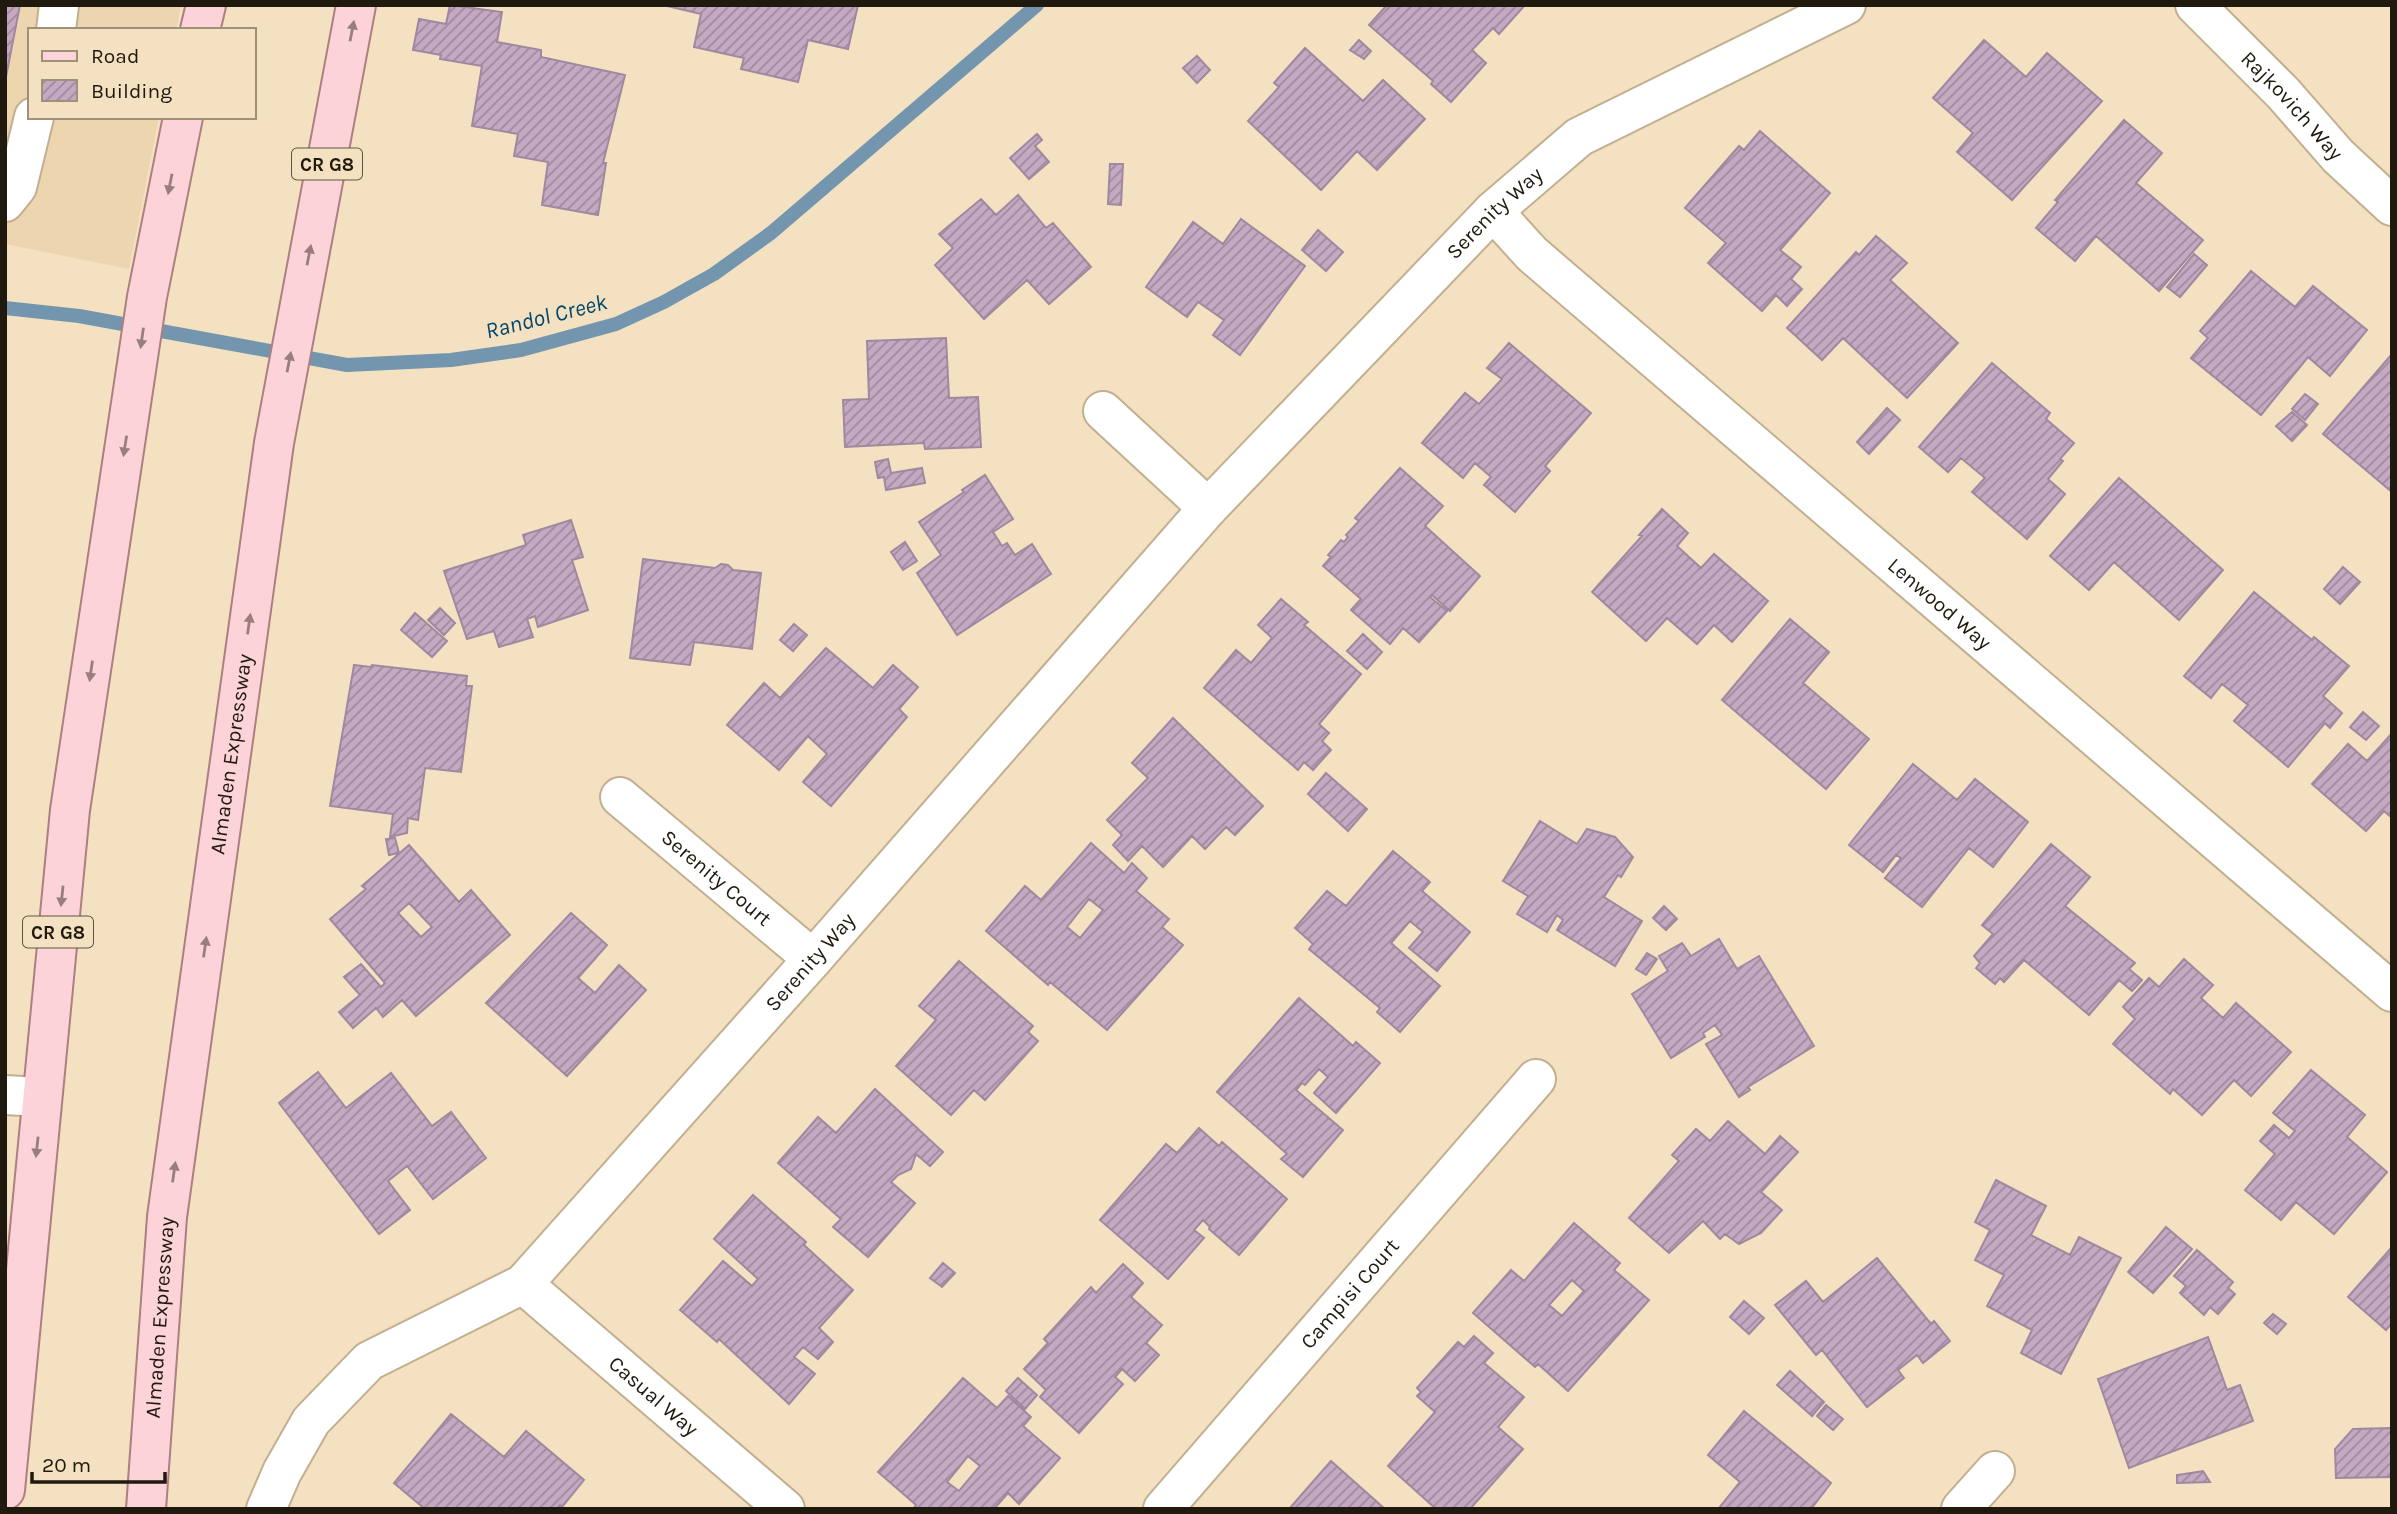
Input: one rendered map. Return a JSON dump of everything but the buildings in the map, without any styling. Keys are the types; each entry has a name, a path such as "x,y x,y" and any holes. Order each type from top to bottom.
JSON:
{"main road":[{"path":"200,28 206,5"},
{"name":"Almaden Expressway","path":"146,1509 167,1217 281,403 356,5"},
{"name":"CR G8","path":"5,1490 24,1096 147,297 183,119"}],"street":[{"path":"55,28 59,5"},
{"name":"Serenity Way","path":"266,1509 282,1472 311,1421 369,1361 523,1284 813,959 1208,508 1493,211 1579,137 1846,5"},
{"name":"Rajkovich Way","path":"2194,5 2283,93 2338,156 2392,206"},
{"path":"5,202 17,187 34,119"},
{"name":"Lenwood Way","path":"1493,211 1532,254 2392,992"},
{"path":"1103,411 1208,508"},
{"name":"Serenity Court","path":"620,797 813,959"},
{"name":"Campisi Court","path":"1163,1509 1536,1079"},
{"name":"Casual Way","path":"523,1284 785,1509"},
{"path":"1961,1509 1995,1471"}],"shaded area":[{"path":"5,5 181,5 176,28 28,28 28,119 159,119 129,269 5,244"}],"waterway":[{"name":"Randol Creek","path":"5,308 79,316 347,365 451,360 521,350 616,324 664,302 714,274 771,233 1037,5"}]}
